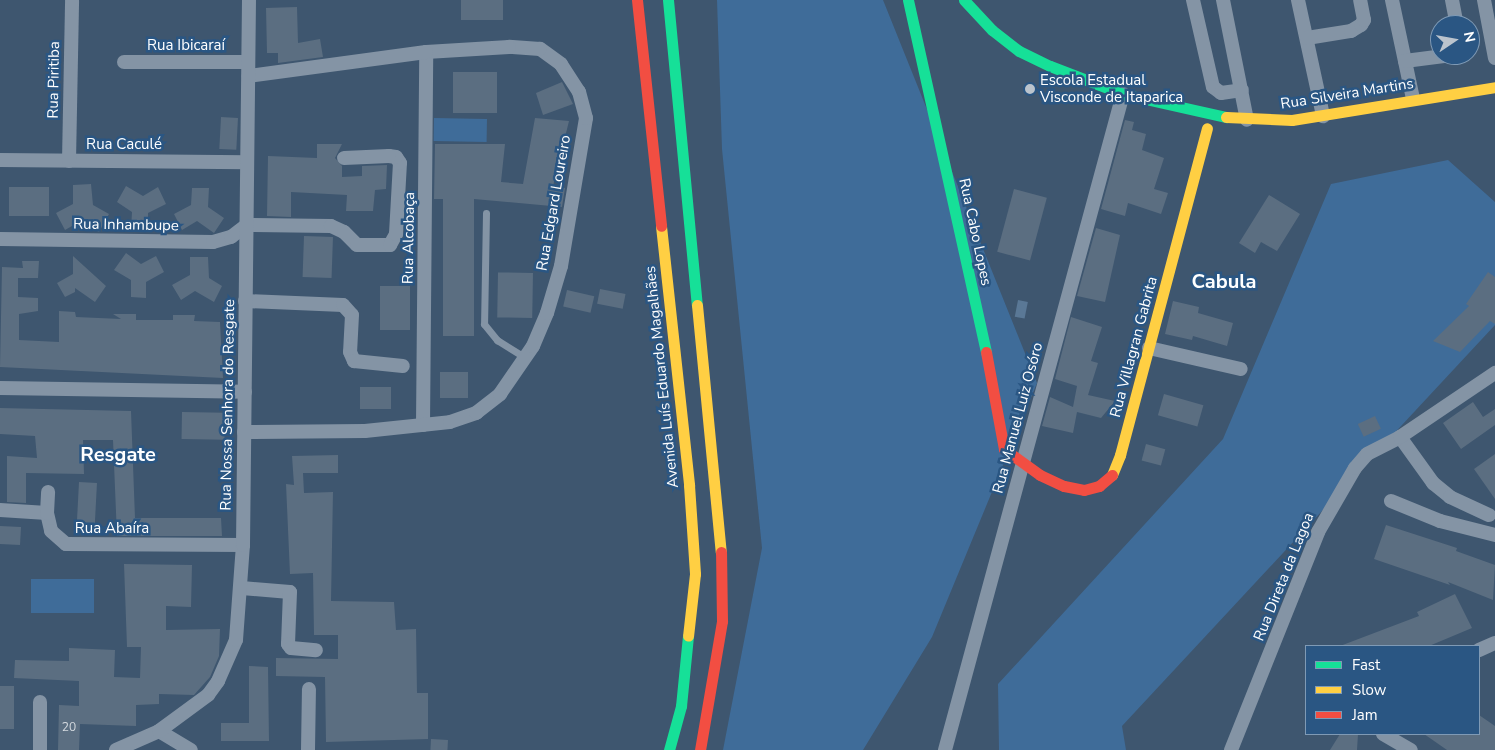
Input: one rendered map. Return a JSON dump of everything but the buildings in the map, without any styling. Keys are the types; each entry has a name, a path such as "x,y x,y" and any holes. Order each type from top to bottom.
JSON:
{"main road":[{"name":"Avenida Luís Eduardo Magalhães","path":"637,0 689,485 695,574 684,687 669,750"},
{"path":"668,0 679,139 714,457 722,570 722,621 716,666 700,750"},
{"name":"Rua Cabo Lopes","path":"908,0 986,350 1004,449 1022,464"},
{"name":"Rua Silveira Martins","path":"964,0 992,30 1019,51 1072,76 1123,94 1178,109 1247,120 1323,116 1413,99 1495,87"},
{"name":"Rua Villagran Gabrita","path":"1022,464 1064,486 1084,490 1099,486 1111,477 1120,454 1207,128"}],"street":[{"name":"Rua Piritiba","path":"68,161 72,0"},
{"name":"Rua Nossa Senhora do Resgate","path":"116,750 159,731 208,695 218,681 236,640 242,588 243,545 249,0"},
{"path":"1193,0 1213,87 1221,93 1242,90"},
{"path":"1223,0 1247,120"},
{"path":"1298,0 1323,116"},
{"path":"1307,38 1351,31 1361,25 1364,20 1360,0"},
{"path":"1392,0 1413,99"},
{"path":"1452,0 1455,15"},
{"path":"1484,0 1494,50"},
{"name":"Rua Edgard Loureiro","path":"244,432 365,431 450,422 476,412 500,394 526,358 548,313 561,266 586,118 580,92 561,64 540,48 426,52 248,76"},
{"name":"Rua Alcobaça","path":"423,425 426,52"},
{"path":"1405,61 1430,58"},
{"name":"Rua Ibicaraí","path":"124,62 248,62"},
{"name":"Rua Manuel Luiz Osóro","path":"945,750 1123,94"},
{"path":"246,225 331,226 344,232 357,245 390,244 396,234 400,163 396,157 389,156 344,158"},
{"name":"Rua Caculé","path":"0,160 247,162"},
{"name":"Rua Inhambupe","path":"0,239 213,242 231,237 246,225"},
{"path":"245,301 343,306 352,315 350,352 354,361 403,366"},
{"path":"1149,348 1241,369"},
{"name":"Rua Direta da Lagoa","path":"1231,750 1328,511 1367,454 1400,437 1495,373"},
{"path":"0,388 245,392"},
{"path":"1400,437 1433,483 1450,497 1489,515"},
{"path":"0,510 47,513 48,492"},
{"path":"1391,501 1440,521 1495,535"},
{"name":"Rua Abaíra","path":"47,513 51,531 66,544 243,545"},
{"path":"242,588 290,592 288,644 291,648 316,650"},
{"path":"1480,650 1495,643"},
{"path":"308,750 309,689"},
{"path":"40,702 40,750"},
{"path":"159,731 191,750"},
{"path":"1386,735 1410,750"}],"lane":[{"path":"486,213 484,324 497,340 526,358"}],"shaded area":[{"path":"717,0 883,0 1037,383 932,637 863,750 723,750 762,548 722,149"},
{"path":"434,118 487,119 487,142 434,141"},
{"path":"1448,160 1495,202 1495,325 1122,726 1126,750 999,750 998,684 1223,439 1331,184"},
{"path":"1018,300 1028,302 1025,319 1015,317"},
{"path":"31,579 94,579 94,613 31,613"}],"traffic: fast":[{"path":"668,0 697,305"},
{"path":"908,0 986,352"},
{"path":"964,0 992,30 1019,51 1050,66 1123,94 1226,117"},
{"path":"669,750 681,706 688,636"}],"traffic: slow":[{"path":"1226,117 1292,120 1495,87"},
{"path":"1112,475 1120,455 1207,128"},
{"path":"661,226 689,485 695,574 688,636"},
{"path":"697,305 721,552"}],"traffic: jam":[{"path":"637,0 661,226"},
{"path":"986,352 1004,449 1040,475 1064,486 1084,490 1099,486 1112,475"},
{"path":"700,750 722,621 721,552"}],"place":[{"name":"Escola Estadual Visconde de Itaparica","path":"1030,89"}],"district":[{"name":"Cabula","path":"1224,281"},
{"name":"Resgate","path":"118,454"}]}
